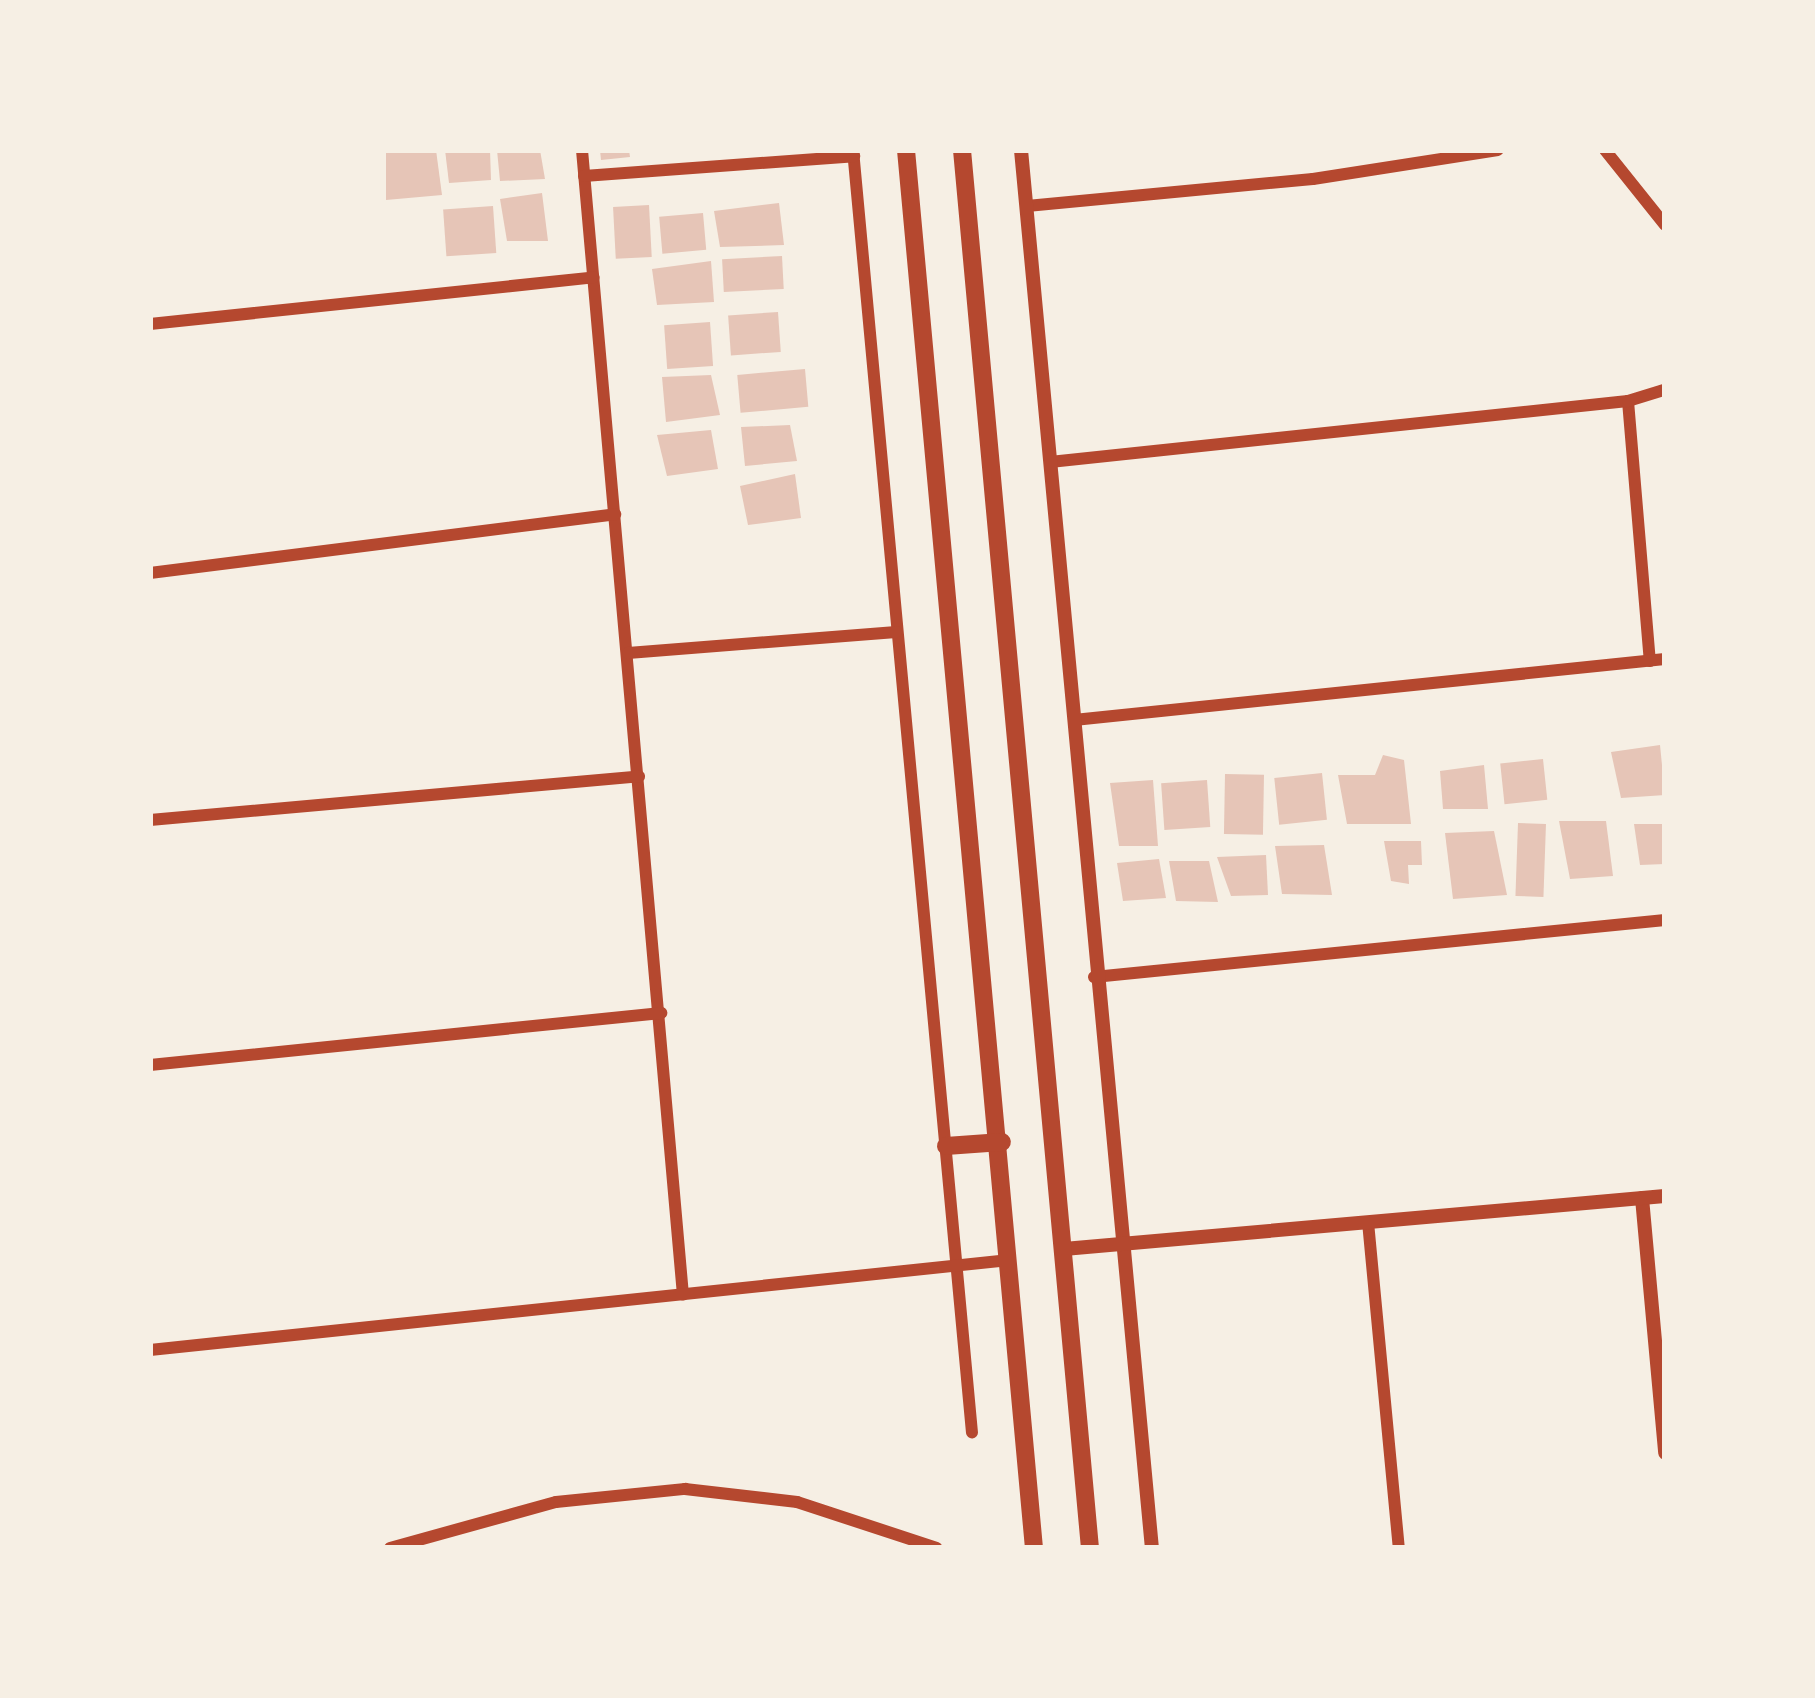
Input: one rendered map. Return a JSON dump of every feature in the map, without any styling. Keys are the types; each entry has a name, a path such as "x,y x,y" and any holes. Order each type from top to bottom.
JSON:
{"highway":[{"path":"906,150 1001,1142 1034,1548"},
{"path":"962,150 1090,1548"},
{"path":"946,1146 1001,1142"}],"street":[{"path":"582,150 683,1295"},
{"path":"1021,150 1119,1244 1152,1548"},
{"path":"1028,206 1313,178 1498,150"},
{"path":"1605,150 1665,225"},
{"path":"584,176 854,153 946,1146 952,1266 972,1432"},
{"path":"150,324 593,277"},
{"path":"1049,462 1628,401 1665,390"},
{"path":"1073,720 1658,660 1628,401"},
{"path":"150,573 615,514"},
{"path":"628,652 896,632"},
{"path":"150,820 639,776"},
{"path":"1094,977 1665,920"},
{"path":"150,1065 661,1013"},
{"path":"1064,1249 1665,1196"},
{"path":"1642,1198 1665,1453"},
{"path":"1368,1222 1400,1548"},
{"path":"150,1350 1009,1259"},
{"path":"390,1548 556,1502 685,1489 796,1502 937,1548"}],"building":[{"path":"386,150 436,150 442,195 386,200"},
{"path":"445,150 490,150 491,180 449,183"},
{"path":"497,150 540,150 545,179 500,181"},
{"path":"600,150 629,150 630,157 601,160"},
{"path":"542,193 548,241 507,241 500,199"},
{"path":"779,203 784,245 720,247 714,211"},
{"path":"649,205 652,257 616,259 613,207"},
{"path":"493,206 496,253 446,256 443,209"},
{"path":"703,213 706,250 662,254 659,217"},
{"path":"782,256 784,289 724,292 722,259"},
{"path":"711,261 714,302 657,305 652,269"},
{"path":"778,312 781,352 731,355 728,315"},
{"path":"710,322 713,366 667,369 664,325"},
{"path":"805,369 808,407 741,413 737,375"},
{"path":"711,375 720,415 666,422 662,377"},
{"path":"790,425 797,461 745,466 741,427"},
{"path":"711,430 718,469 667,476 657,435"},
{"path":"795,474 801,518 748,525 740,486"},
{"path":"1660,745 1665,795 1621,798 1611,752"},
{"path":"1383,755 1404,760 1411,824 1347,824 1338,775 1375,775"},
{"path":"1543,759 1547,800 1505,804 1500,763"},
{"path":"1484,765 1488,809 1443,809 1440,771"},
{"path":"1322,773 1327,820 1279,825 1274,778"},
{"path":"1225,774 1264,775 1263,835 1224,834"},
{"path":"1153,780 1158,846 1119,846 1110,783"},
{"path":"1207,780 1210,827 1164,830 1161,783"},
{"path":"1559,821 1606,821 1613,876 1570,879"},
{"path":"1518,823 1546,824 1543,897 1515,896"},
{"path":"1634,824 1665,824 1665,864 1640,865"},
{"path":"1494,831 1507,895 1453,899 1445,833"},
{"path":"1384,841 1421,841 1422,865 1408,865 1409,884 1391,881"},
{"path":"1324,845 1332,895 1282,894 1275,846"},
{"path":"1266,855 1268,895 1231,896 1217,857"},
{"path":"1159,859 1166,898 1123,901 1117,863"},
{"path":"1169,861 1209,861 1218,902 1176,901"}]}
